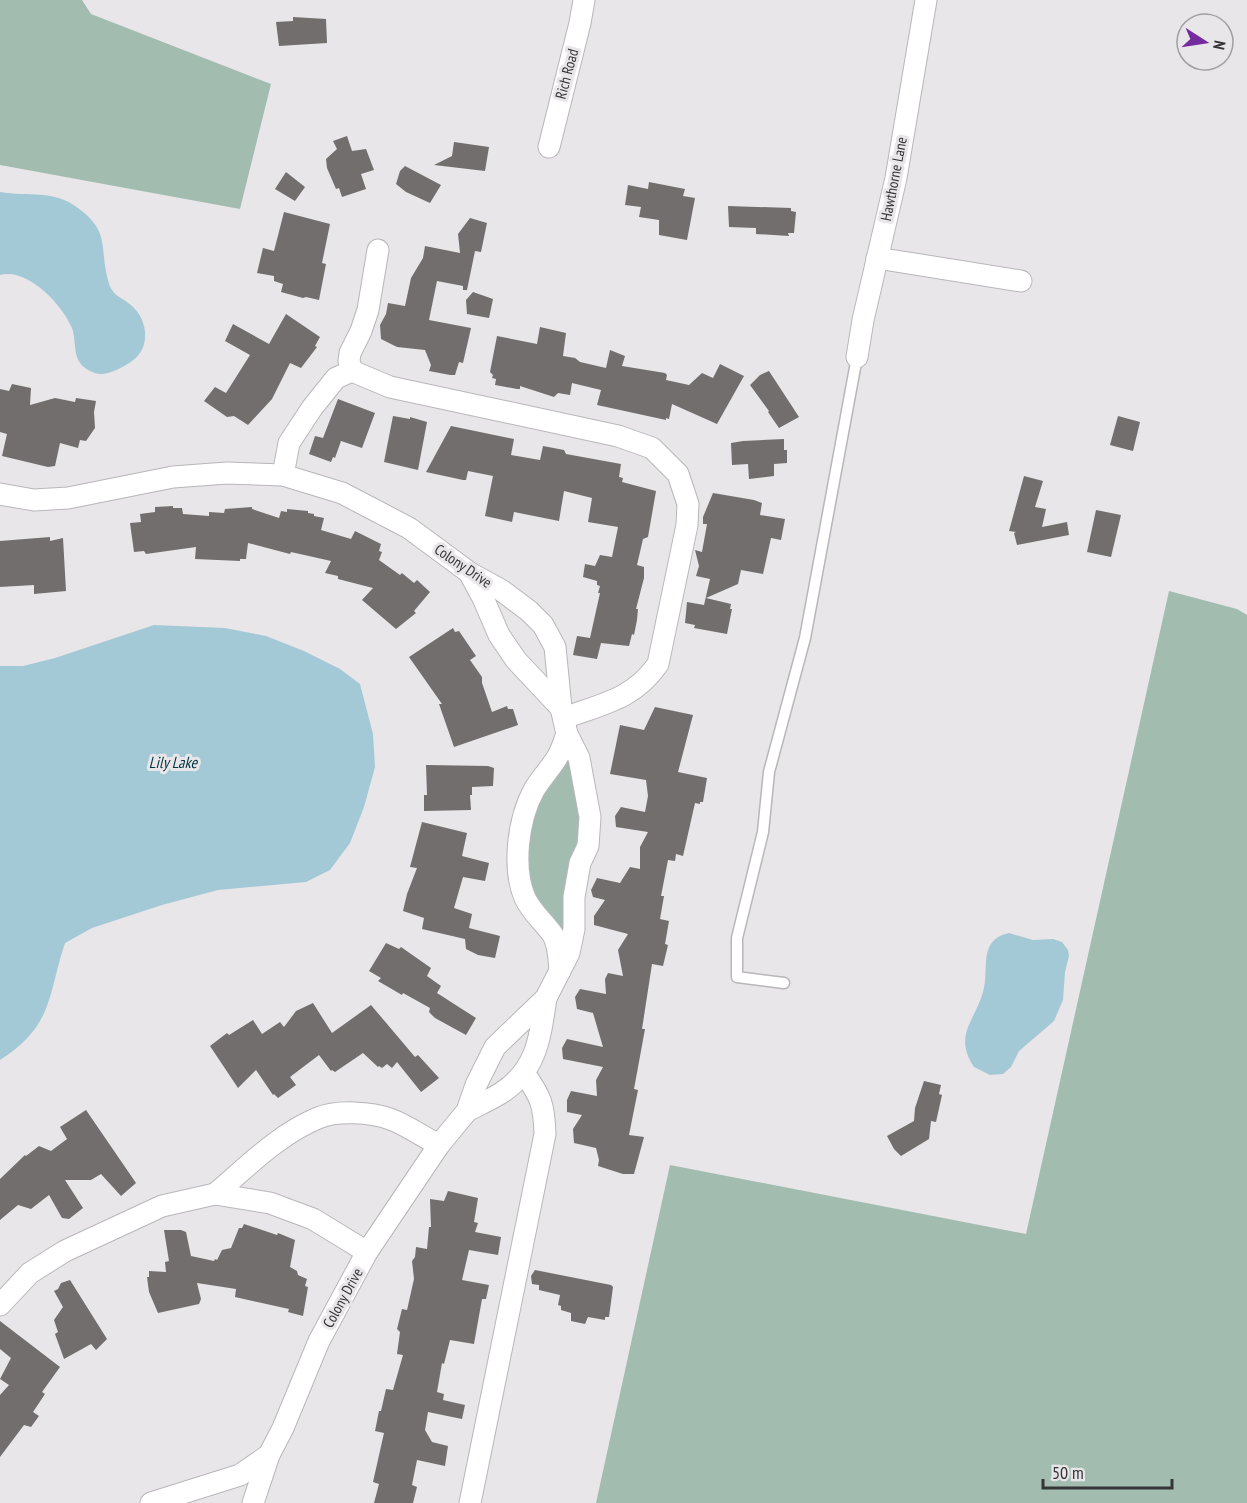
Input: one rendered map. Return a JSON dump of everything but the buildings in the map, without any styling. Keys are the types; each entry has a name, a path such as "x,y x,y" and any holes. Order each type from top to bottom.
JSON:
{"street":[{"name":"Rich Road","path":"549,147 584,0"},
{"name":"Hawthorne Lane","path":"857,357 863,320 896,178 926,0"},
{"path":"352,371 349,361 350,353 368,310 378,250"},
{"path":"877,258 1021,280"},
{"path":"283,475 289,443 312,408 336,378 352,371 390,387 618,436 652,448 681,472 688,504 687,525 658,664 648,679 625,696 564,720"},
{"name":"Colony Drive","path":"0,494 34,500 68,498 173,477 227,473 283,475 342,493 409,528 470,573 501,590 529,611 543,625 555,646 564,720 579,758 590,817 588,846 580,863 574,897 574,929 568,953 546,998 495,1047 476,1085 467,1111 439,1145 368,1252 319,1341 283,1428 269,1455 253,1503"},
{"path":"470,573 499,634 564,720 559,755 534,789 526,809 518,861 520,885 526,899 533,912 554,936 559,953 560,972"},
{"name":"Colony Drive","path":"467,1111 501,1093 524,1073 536,1054 546,998"},
{"path":"470,1503 545,1134 544,1110 538,1094 524,1073"},
{"path":"215,1194 293,1131 320,1117 358,1112 390,1119 439,1145"},
{"path":"0,1305 30,1273 65,1251 162,1206 215,1194 270,1203 313,1219 368,1252"},
{"path":"150,1503 240,1474 269,1455"}],"lane":[{"path":"784,982 737,977 737,938 763,832 769,772 805,638 857,357"}],"green space":[{"path":"0,0 82,0 91,14 271,84 240,209 0,165"},
{"path":"1169,591 1237,609 1247,615 1247,1503 596,1503 670,1165 1026,1234"},
{"path":"569,757 584,815 562,936 533,900 524,853 529,813"}],"water":[{"path":"0,192 59,198 78,208 95,225 102,241 105,269 110,286 114,293 132,306 144,326 145,342 132,361 107,373 97,374 87,369 78,359 72,328 52,299 32,282 10,274 0,275"},
{"name":"Lily Lake","path":"154,625 225,628 266,636 340,669 360,684 373,734 375,767 364,807 350,843 330,870 306,882 218,890 162,905 92,928 65,943 51,995 40,1022 18,1047 0,1060 0,666 23,666 55,658"},
{"path":"1009,933 1033,940 1053,939 1062,942 1069,956 1065,972 1063,1000 1054,1021 1019,1051 1011,1067 1003,1074 990,1075 974,1067 965,1046 966,1037 983,992 989,949 992,942"}]}
